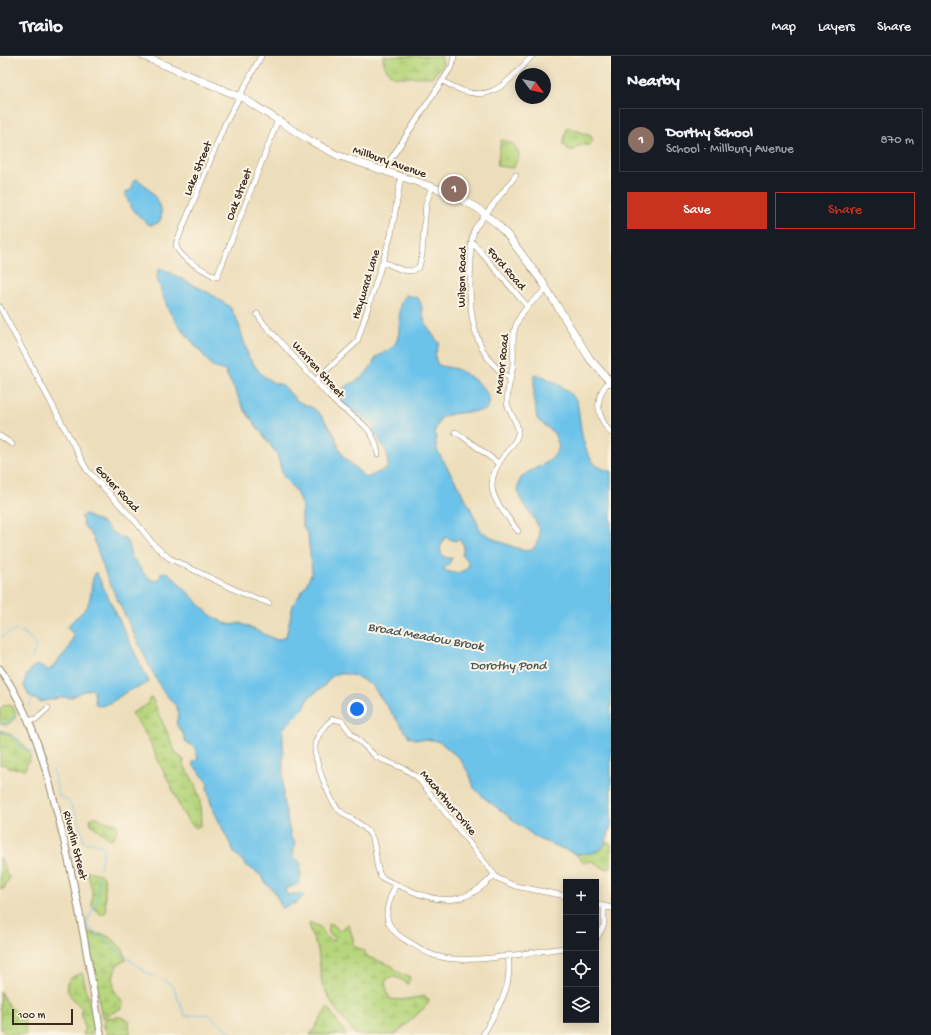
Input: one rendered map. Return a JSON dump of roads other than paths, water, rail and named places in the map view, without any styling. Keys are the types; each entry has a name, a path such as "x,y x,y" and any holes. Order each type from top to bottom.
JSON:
{"main road":[{"name":"Millbury Avenue","path":"143,56 239,96 322,148 382,171 432,187 464,200 486,214 509,237 547,289 587,354 610,382"}],"street":[{"name":"Lake Street","path":"217,277 189,261 179,253 176,248 225,124 261,56"},
{"path":"382,171 443,81 452,66 454,56"},
{"path":"443,81 467,94 488,93 511,79 532,56"},
{"name":"Oak Street","path":"217,277 278,120"},
{"name":"Wilson Road","path":"510,379 497,369 480,343 472,326 470,297 472,242 475,228 516,175"},
{"name":"Hayward Lane","path":"316,380 357,342 391,235 401,177"},
{"path":"383,262 407,271 415,271 419,268 422,255 426,203 432,187"},
{"name":"Ford Road","path":"472,242 527,306"},
{"name":"Manor Road","path":"518,531 492,491 491,480 498,463 514,442 518,432 517,424 507,401 514,332 519,318 527,306 547,289"},
{"name":"Gover Road","path":"0,307 87,470 100,486 136,522 154,545 169,558 242,593 269,603"},
{"name":"Warren Street","path":"257,314 264,324 339,407 352,413 362,422 377,444 378,454"},
{"path":"609,431 598,402 600,392 610,382"},
{"path":"455,432 498,463"},
{"path":"0,436 12,444"},
{"name":"Riverlin Street","path":"0,669 29,721 40,746 72,873 101,1035"},
{"path":"29,721 36,719 48,708"},
{"name":"MacArthur Drive","path":"396,884 380,875 372,837 363,827 336,807 320,770 316,756 316,743 324,728 333,720 342,721 379,759 405,769 417,777 494,875 500,880 509,884 563,895"},
{"path":"494,875 474,893 461,899 450,900 432,898 396,884 386,908 389,926 398,936 433,955 446,957 471,958 563,948"},
{"path":"599,905 611,908"},
{"path":"599,934 604,926 604,906"},
{"path":"483,1035 508,986 510,970 508,955"}],"water":[{"path":"136,179 146,186 156,198 161,212 161,218 158,223 150,225 146,223 134,211 128,201 126,192 132,189 133,181"},
{"name":"Dorothy Pond","path":"163,269 209,293 230,307 238,322 249,358 262,375 274,383 283,385 297,401 313,408 322,416 336,437 343,456 366,478 388,468 387,453 374,431 372,423 343,404 339,396 343,389 359,379 369,370 377,357 395,344 399,332 400,304 402,299 406,295 418,298 422,306 425,322 439,343 435,356 437,364 454,368 470,377 482,387 489,398 489,404 486,410 457,413 441,418 435,430 437,450 468,503 481,531 498,541 525,551 532,550 538,540 539,532 537,524 519,495 518,487 520,480 530,471 550,460 559,446 554,433 537,419 534,397 534,374 558,384 574,398 577,402 584,444 588,454 593,462 601,468 611,471 611,826 606,842 601,850 591,853 576,854 538,839 483,797 474,788 470,775 460,759 441,743 434,740 409,737 371,684 355,676 340,673 332,676 323,687 309,697 304,708 283,729 283,798 291,838 295,842 293,857 301,863 300,881 298,884 285,889 287,895 301,893 304,896 296,903 282,908 274,891 266,884 262,876 246,865 234,852 212,807 207,788 208,782 193,765 193,762 199,758 196,755 196,749 186,742 182,731 176,723 179,713 175,705 162,690 148,663 107,578 93,537 84,526 81,517 84,514 104,524 112,532 128,542 131,556 146,576 152,580 159,581 161,573 168,572 209,614 224,623 232,625 240,623 277,640 286,637 293,605 306,585 312,572 308,536 302,524 302,505 296,492 283,476 277,454 244,409 225,371 213,367 176,322 168,309 158,282 158,270","holes":["445,537 455,541 459,539 464,546 462,556 468,561 468,568 456,573 443,569 449,564 452,558 447,558 442,555 440,548"]},
{"path":"96,572 149,682 128,691 108,704 98,706 95,703 94,691 91,689 70,698 64,697 40,702 29,696 24,686 26,676 33,667 37,665 48,670 51,669 69,648 74,635 68,628 69,625 87,606"}],"waterway":[{"path":"0,638 17,630 26,634 36,646 32,658"},
{"path":"29,707 33,697"},
{"path":"0,724 8,722 18,712"},
{"path":"0,733 2,731 9,736 17,738 17,746 34,753 39,763"},
{"path":"39,766 41,771"},
{"path":"53,770 59,796 65,799 73,809 85,843 93,842 104,847 100,869"},
{"path":"99,877 97,902 88,919 87,926 144,971 155,977"},
{"path":"162,979 173,986 185,1016 208,1014 234,1035"}],"place":[{"name":"Dorthy School","path":"454,189"}],"water label":[{"name":"Broad Meadow Brook","path":"426,635"}]}
